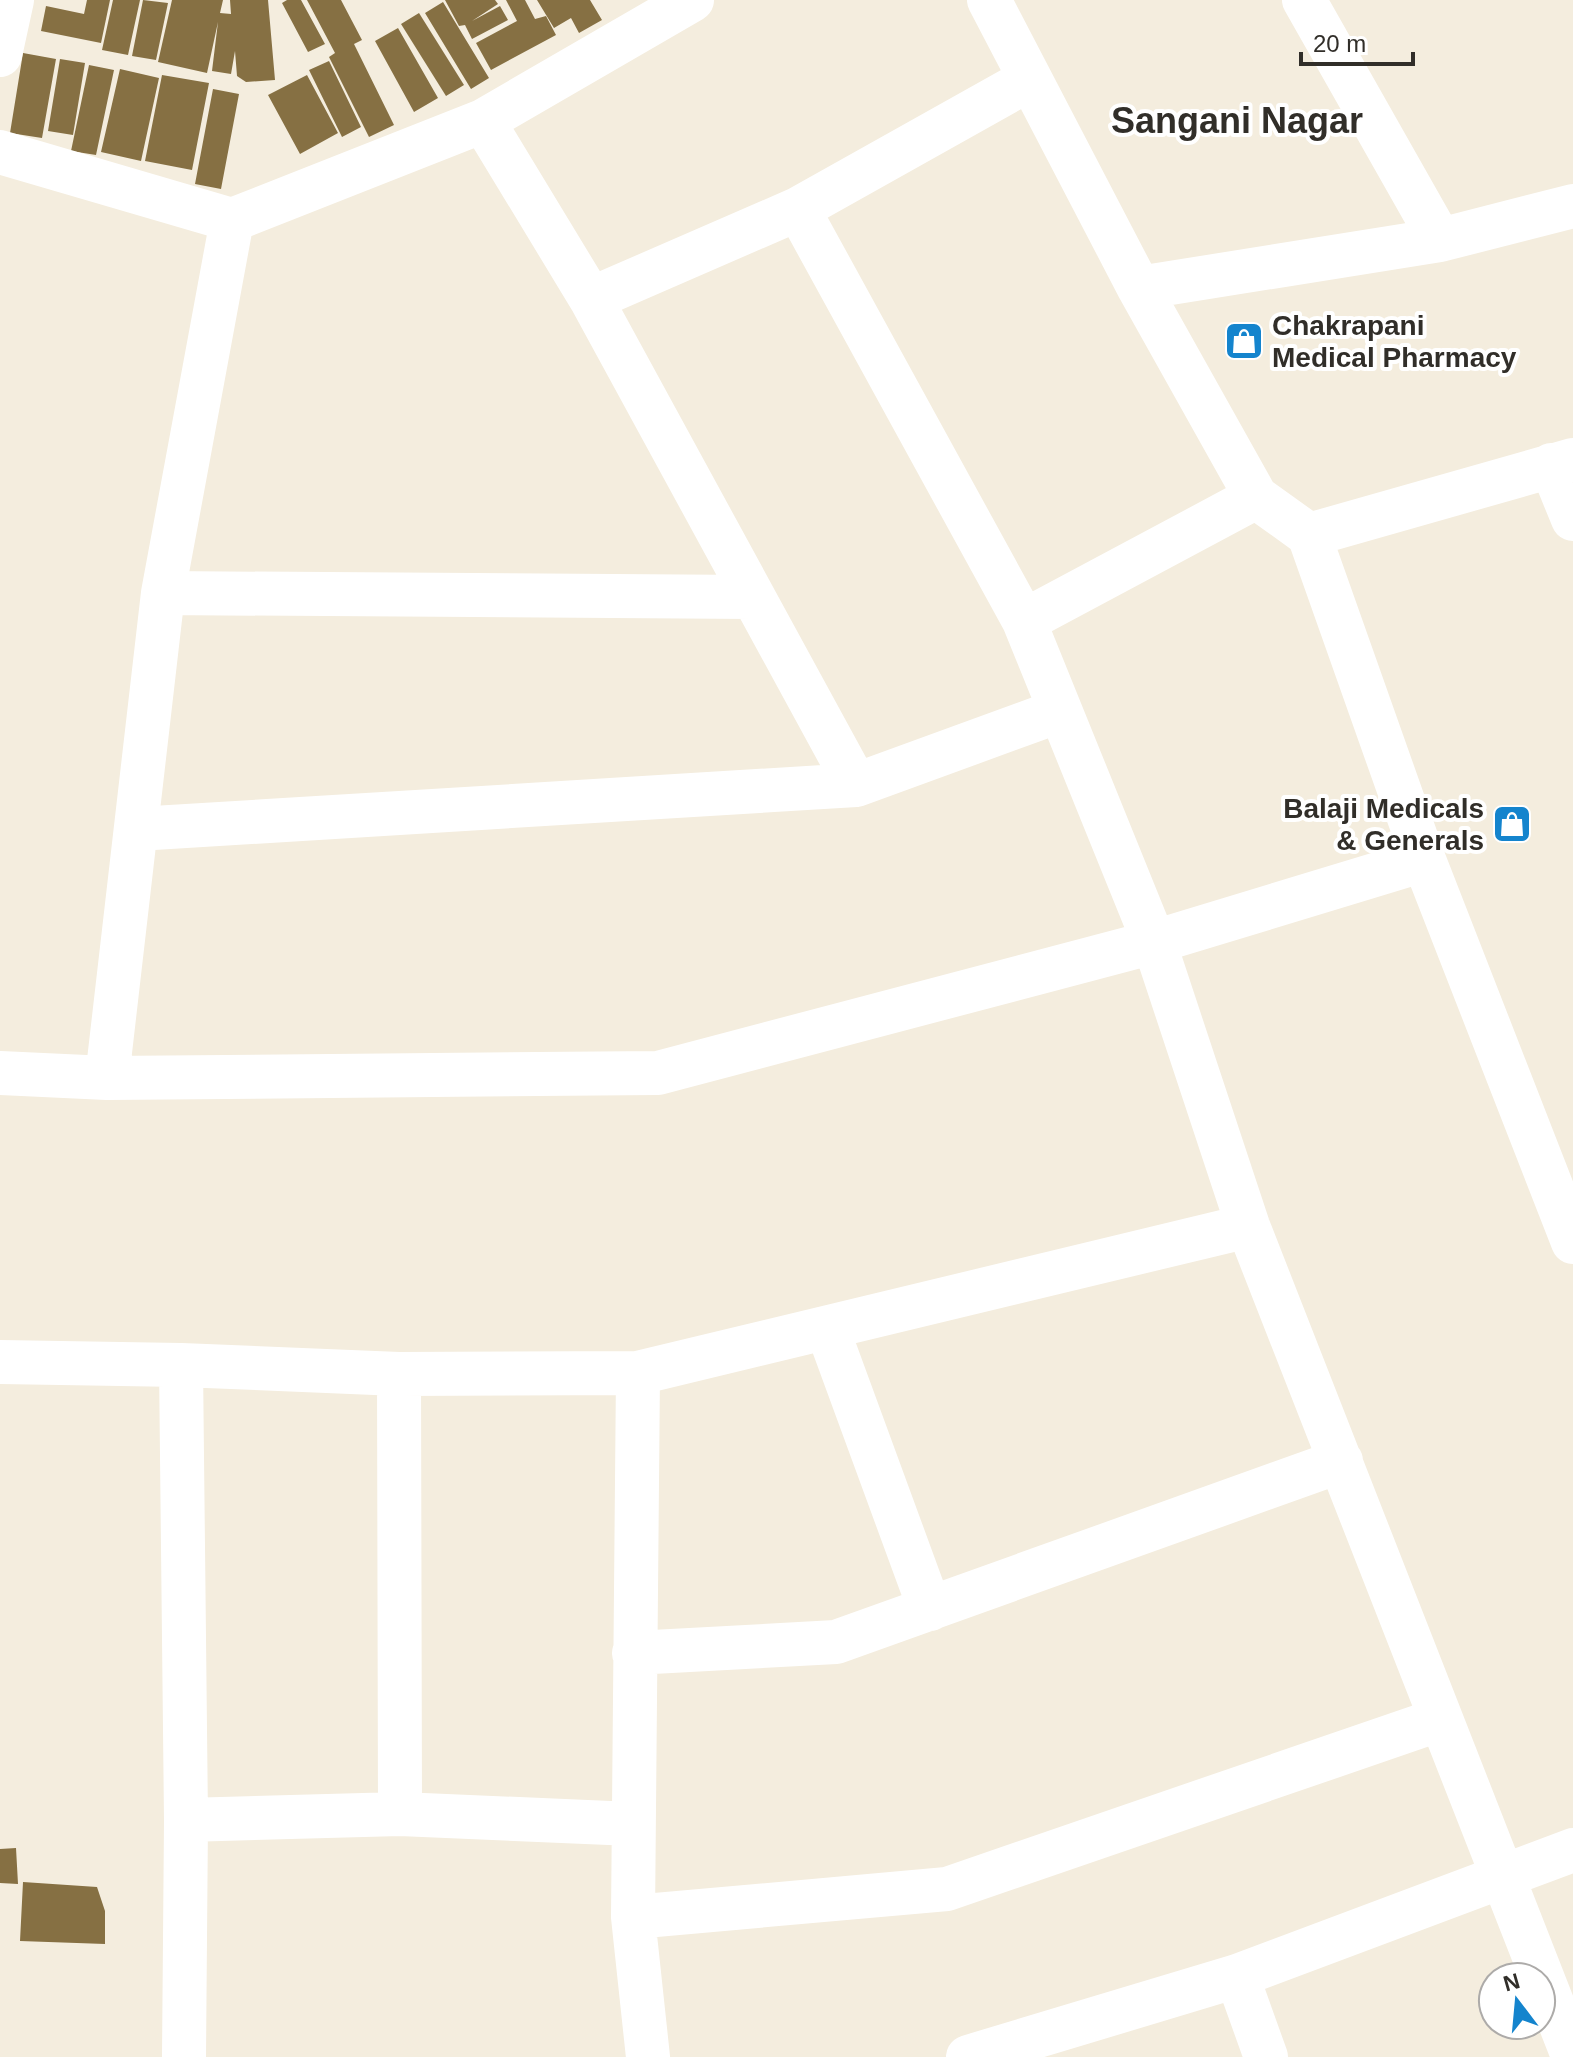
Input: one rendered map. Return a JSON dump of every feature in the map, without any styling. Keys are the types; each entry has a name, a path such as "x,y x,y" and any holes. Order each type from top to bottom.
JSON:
{"street":[{"path":"0,55 12,0"},
{"path":"0,152 232,220 483,121 691,0"},
{"path":"989,0 1139,288 1256,497 1309,535 1424,860 1573,1242"},
{"path":"1304,0 1440,240"},
{"path":"591,299 798,209 1030,79"},
{"path":"483,121 591,299 856,785"},
{"path":"1139,288 1440,240 1573,206"},
{"path":"798,209 1024,621 1154,942 1248,1226 1573,2056"},
{"path":"107,1078 163,593 232,220"},
{"path":"1309,535 1562,462 1573,519"},
{"path":"1024,621 1256,497"},
{"path":"163,593 753,597"},
{"path":"137,829 856,785 1059,711"},
{"path":"0,1073 107,1078 658,1073 1154,942 1424,860"},
{"path":"0,1362 181,1365 399,1374 638,1373 1248,1226"},
{"path":"827,1328 930,1609"},
{"path":"181,1365 186,1820 184,2057"},
{"path":"638,1373 633,1917 648,2057"},
{"path":"399,1374 400,1814"},
{"path":"634,1653 836,1642 1341,1461"},
{"path":"633,1917 947,1889 1441,1719"},
{"path":"186,1820 400,1814 633,1824"},
{"path":"968,2057 1029,2048 1237,1976 1573,1850"},
{"path":"1237,1976 1266,2057"}],"building":[{"path":"87,0 110,0 101,43 41,31 46,6 84,14"},
{"path":"113,0 140,0 128,55 102,50"},
{"path":"143,0 168,3 156,60 132,56"},
{"path":"172,0 223,0 220,13 231,14 230,0 268,0 275,80 246,82 237,76 235,51 231,74 212,71 218,22 207,73 158,62"},
{"path":"301,0 325,44 308,52 282,3"},
{"path":"307,0 341,0 362,40 354,44 394,125 369,137 329,57 335,53"},
{"path":"445,0 495,0 498,4 472,21 500,6 508,20 472,39 465,25 459,26"},
{"path":"506,0 525,0 535,19 546,16 556,35 491,70 476,43 517,21"},
{"path":"537,0 590,0 602,20 579,33 571,18 554,28"},
{"path":"443,2 489,78 471,89 425,13"},
{"path":"419,13 464,85 446,96 401,24"},
{"path":"398,28 438,98 414,112 375,41"},
{"path":"23,53 56,59 42,138 10,133"},
{"path":"60,59 85,63 73,135 48,131"},
{"path":"329,61 361,127 342,137 309,70"},
{"path":"89,65 114,70 96,155 71,151"},
{"path":"120,69 159,78 141,161 101,152"},
{"path":"162,75 209,83 192,170 145,161"},
{"path":"307,75 338,133 300,154 268,95"},
{"path":"213,89 239,94 221,189 195,184"},
{"path":"16,1848 18,1884 0,1883 0,1849"},
{"path":"23,1882 97,1887 105,1911 105,1944 20,1941"}],"place":[{"name":"Chakrapani Medical Pharmacy","path":"1244,341"},
{"name":"Balaji Medicals & Generals","path":"1512,824"}],"district":[{"name":"Sangani Nagar","path":"1237,120"}]}
